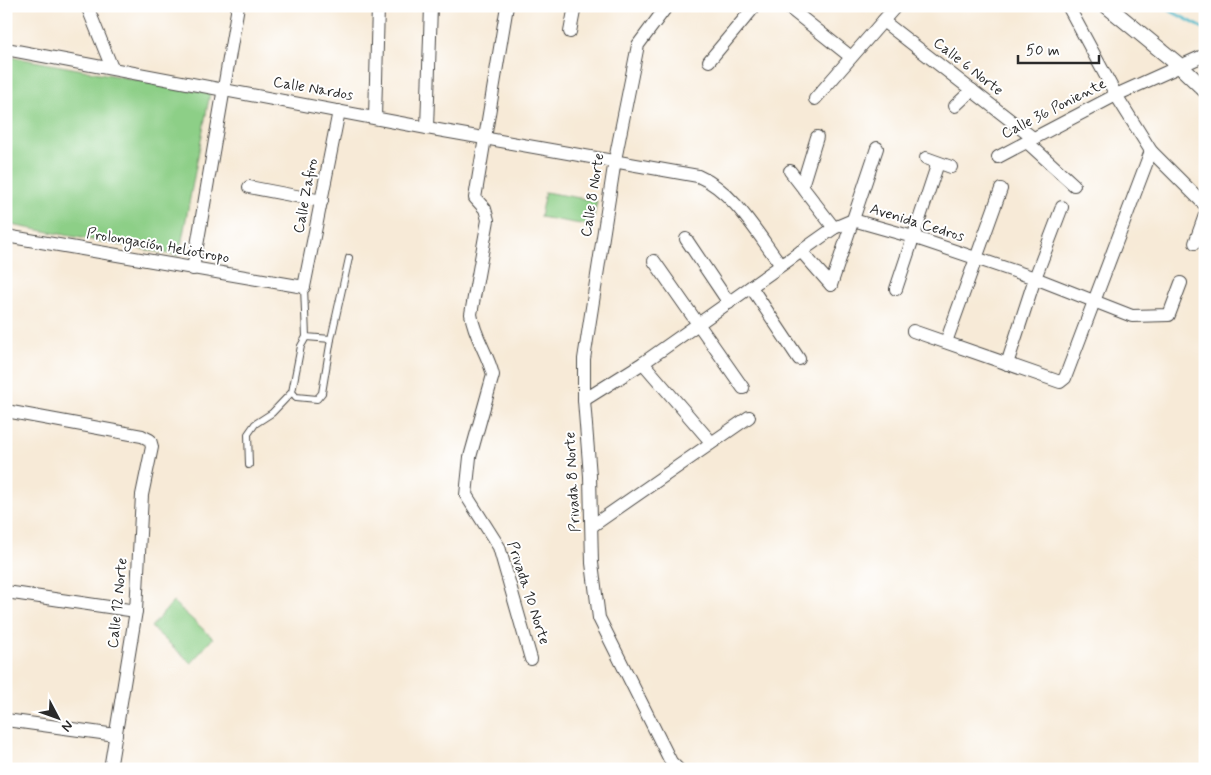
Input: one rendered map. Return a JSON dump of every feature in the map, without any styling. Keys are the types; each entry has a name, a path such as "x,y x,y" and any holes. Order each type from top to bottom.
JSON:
{"street":[{"path":"87,6 112,68"},
{"path":"193,269 238,6"},
{"path":"427,128 431,6"},
{"name":"Privada 10 Norte","path":"507,6 475,198 485,209 488,220 471,314 473,326 493,375 470,457 466,494 499,548 532,659"},
{"path":"570,32 575,6"},
{"name":"Calle 8 Norte","path":"584,400 584,358 614,160 638,45 667,6"},
{"path":"709,62 755,6"},
{"path":"787,6 851,57"},
{"path":"814,99 896,6"},
{"path":"1068,6 1116,95 1151,151 1205,205"},
{"path":"1107,6 1180,66 1205,90"},
{"path":"375,117 378,7"},
{"name":"Calle 6 Norte","path":"884,21 972,90 1030,140 1074,185"},
{"name":"Calle Nardos","path":"6,48 427,128 698,176 711,181 732,202 781,265"},
{"name":"Calle 36 Poniente","path":"998,157 1116,95 1205,56"},
{"path":"955,106 972,90"},
{"name":"Calle Zafiro","path":"304,288 339,111"},
{"path":"802,186 817,137"},
{"path":"802,251 831,286 876,148"},
{"path":"913,331 1060,382 1065,378 1096,302 1151,151"},
{"path":"896,289 913,237 932,160 951,168"},
{"path":"790,171 834,228"},
{"path":"249,187 322,201"},
{"path":"946,342 1001,189"},
{"path":"1007,364 1035,278 1062,207"},
{"path":"1195,243 1205,215"},
{"name":"Avenida Cedros","path":"584,400 643,363 834,228 853,220 913,237 1035,278 1132,316 1169,315 1181,283"},
{"name":"Prolongación Heliotropo","path":"6,236 304,288"},
{"path":"686,238 729,303"},
{"path":"654,262 743,388"},
{"path":"751,287 799,359"},
{"path":"643,363 711,442"},
{"name":"Privada 8 Norte","path":"584,400 592,526 592,563 600,618 671,762 678,769"},
{"name":"Calle 12 Norte","path":"6,411 150,440 152,447 142,495 136,611 110,769"},
{"path":"592,526 748,417"},
{"path":"6,592 136,611"},
{"path":"6,720 116,735"}],"lane":[{"path":"292,392 296,397 305,398 317,398 322,394 331,339 349,258"},
{"path":"249,466 248,434 255,424 272,413 292,392 301,346 306,337 304,288"},
{"path":"306,337 331,339"}],"green space":[{"path":"6,56 210,93 179,256 6,224"},
{"path":"545,192 597,201 592,226 540,217"},
{"path":"173,602 213,638 191,663 151,627"}],"waterway":[{"path":"1161,6 1205,29"}]}
